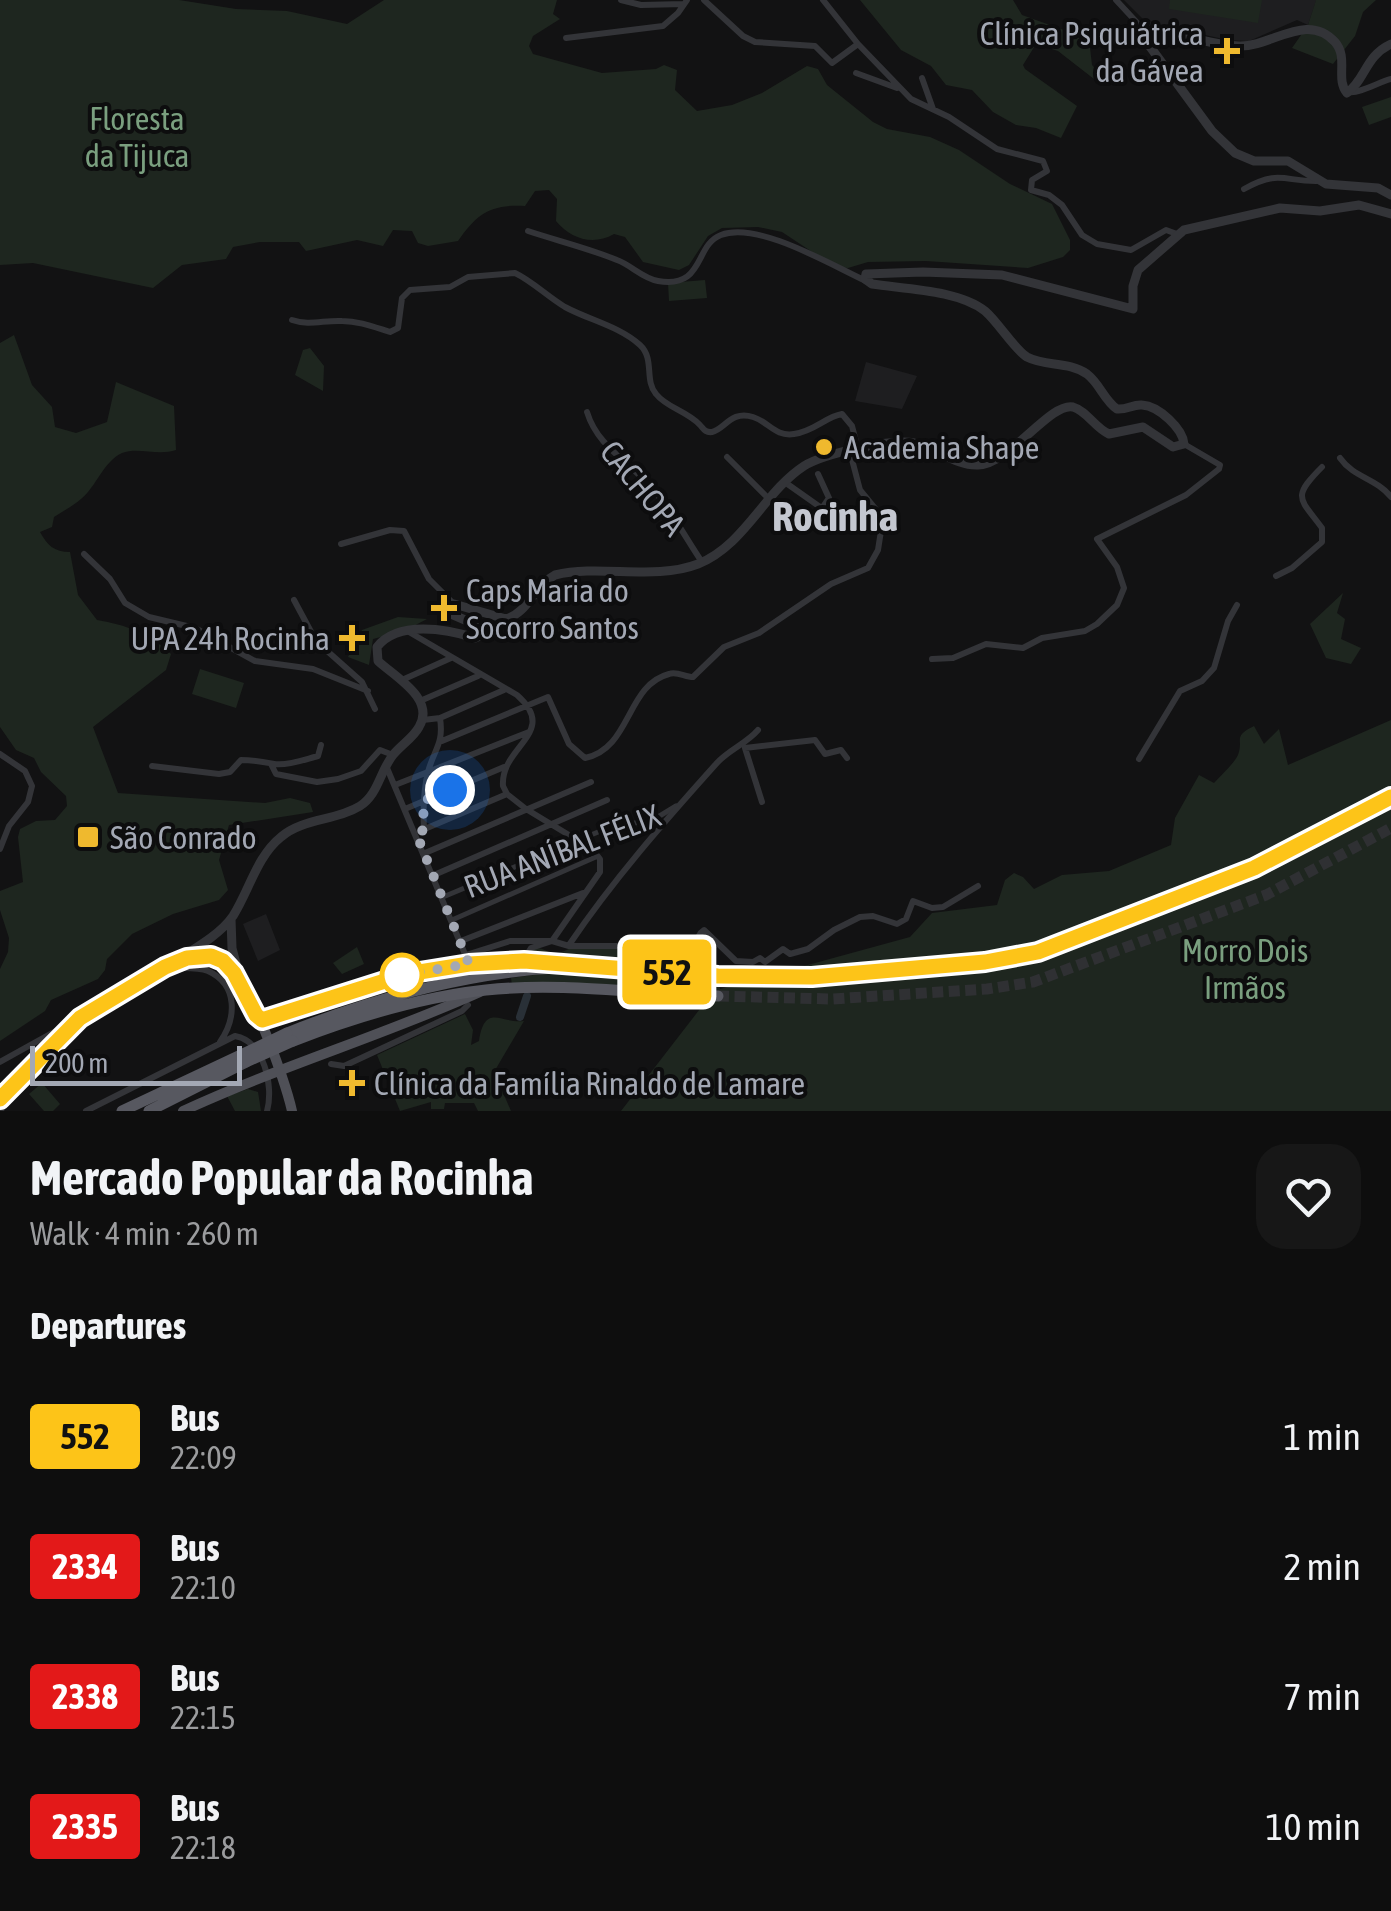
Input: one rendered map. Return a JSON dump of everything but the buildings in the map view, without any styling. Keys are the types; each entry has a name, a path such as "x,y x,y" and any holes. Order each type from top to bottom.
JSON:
{"highway":[{"path":"122,1111 344,1011 419,989 472,978 574,967 718,976"},
{"path":"290,1037 386,1010 486,990 535,988 718,996"},
{"path":"149,1111 244,1058"}],"main road":[{"path":"4,1095 80,1018 165,967 187,958 211,956 229,966 242,987 282,1071 288,1102"},
{"path":"258,1018 268,1020 407,974 468,960 574,967"},
{"path":"183,1111 486,990"},
{"path":"288,1102 303,1064"}],"street":[{"path":"621,0 641,5 686,2"},
{"path":"704,0 755,42 814,46 832,63 858,44"},
{"path":"823,0 858,44 916,103 933,109 997,149 1043,161 1046,171 1032,180 1031,190 1062,205 1071,222 1091,242 1131,250 1163,231 1176,234"},
{"path":"1116,0 1142,28 1238,46 1260,44 1289,31 1320,31 1341,52 1345,92 1359,93 1372,84 1391,79"},
{"path":"566,38 663,26 686,2"},
{"path":"1142,28 1141,36 1153,54 1224,145 1246,160 1288,161 1337,186 1378,188 1391,195"},
{"path":"1350,92 1368,61 1391,44"},
{"path":"856,73 901,90"},
{"path":"922,78 933,109"},
{"path":"1244,189 1268,177 1319,180"},
{"path":"867,282 866,274 878,271 983,273 1032,281 1132,308 1138,270 1176,234 1201,224 1280,208 1320,211 1359,205 1391,214"},
{"path":"528,231 621,261 659,282 688,277 699,265 707,245 722,234 767,235 867,282 948,294 972,303 994,321 1022,354 1075,366 1094,380 1117,409 1139,404 1149,407 1176,426 1184,444"},
{"path":"292,320 310,324 342,321 393,331 400,322 402,298 410,290 450,287 473,276 515,273 568,308 638,344 650,362 652,390 707,432 736,417 749,416 779,434 817,428 842,414 852,426 860,490 883,518 878,550 868,568 831,584 759,634 724,647 694,677 674,673 662,678 644,692 618,737 598,755 585,758 572,748 548,696 442,740"},
{"path":"342,544 390,530 404,530 429,579 454,604 506,619 519,612 542,583 555,575 662,570 702,562 743,530 786,482 810,463 854,451 910,442 965,463 985,464 1066,406 1078,409 1109,434 1143,427 1172,447 1184,444 1220,465 1206,483 1129,526 1097,539 1117,567 1124,588 1117,605 1097,624 1085,631 1042,638 1020,648 986,644 949,658 932,659"},
{"name":"CACHOPA","path":"587,412 593,430 620,461 648,484 702,562"},
{"path":"727,457 770,500"},
{"path":"1340,458 1350,471 1381,484 1391,497"},
{"path":"1276,576 1292,568 1322,542 1322,528 1303,507 1301,496 1305,485 1322,466"},
{"path":"818,474 830,498 819,512"},
{"path":"786,482 819,512 848,526"},
{"path":"84,554 110,578 125,603 149,618 195,628 255,661 313,669 368,692"},
{"path":"294,600 316,641 346,666 368,692 375,710"},
{"path":"165,967 202,944 231,918 278,839 295,828 360,806 377,786 393,755 422,720 420,701 378,661 376,651 382,641 409,632 442,628 480,636 480,626 451,614 454,604"},
{"path":"1139,759 1180,691 1202,681 1214,668 1237,605"},
{"path":"409,632 528,705 534,716 530,731 505,767 502,780 506,794 598,856 600,872 552,942 531,948 524,961"},
{"path":"402,680 451,658"},
{"path":"420,701 479,675"},
{"path":"422,720 440,718 505,689"},
{"path":"440,718 442,740 428,772 420,831 468,960 500,942 671,946 680,954 691,956 698,935 704,930 736,962 761,958 765,962 784,950 790,954 808,949 860,917 873,916 898,924 906,919 914,900 932,908 942,907 978,886"},
{"path":"744,745 758,730"},
{"path":"395,786 530,731"},
{"path":"569,946 619,874 729,751 744,745 814,740 825,754 841,750 847,758"},
{"path":"271,764 318,756 321,745"},
{"path":"744,745 762,802"},
{"path":"152,766 219,774 230,772 241,760 266,760 276,774 322,782 357,773 380,750 393,755"},
{"path":"0,754 25,770 32,786 28,802 9,826 0,849"},
{"path":"386,766 405,809 420,831"},
{"path":"405,809 505,767"},
{"path":"425,853 591,782"},
{"path":"420,831 506,794"},
{"path":"434,875 607,800"},
{"name":"RUA ANÍBAL FÉLIX","path":"442,897 610,827 653,820 682,803"},
{"path":"452,920 598,856"},
{"path":"460,941 584,892"},
{"path":"231,918 232,948 242,987"},
{"path":"165,967 208,971 227,988 232,1013 228,1032 220,1044"},
{"path":"331,1064 344,1066 468,1005"},
{"path":"0,1062 80,1018"},
{"path":"86,1111 235,1036 248,1040 267,1076 270,1100 266,1111"},
{"path":"1,1111 4,1095"},
{"path":"270,1100 288,1102"}],"shaded area":[{"path":"1124,0 1316,1 1308,25 1297,20 1249,41 1146,22"},
{"path":"866,362 917,376 902,409 855,401"},
{"path":"266,914 280,950 258,961 243,924"}],"green space":[{"name":"Floresta da Tijuca","path":"0,0 179,0 236,9 287,11 347,24 384,0 557,0 553,14 560,19 533,36 529,46 533,54 602,73 664,65 677,70 675,90 697,111 732,105 762,93 807,66 818,69 827,85 873,122 887,129 930,137 959,150 1010,184 1052,204 1070,240 1070,250 1063,257 1028,268 926,261 868,262 848,268 835,267 782,232 758,227 722,228 708,236 689,265 679,270 643,262 625,237 614,234 590,240 568,232 556,221 557,199 549,190 535,191 525,206 493,209 472,224 458,241 428,246 418,243 412,231 393,230 383,246 357,240 306,251 299,242 260,242 233,247 226,259 182,265 153,288 33,263 0,265"},
{"path":"860,0 1013,0 1022,15 1089,39 1092,65 1103,78 1103,86 1058,51 1036,44 1023,65 1025,69 1077,106 1061,138 1016,125 993,112 972,90 946,85 931,66 901,50"},
{"path":"1170,0 1262,0 1258,23 1169,9"},
{"path":"1316,0 1376,0 1363,12 1355,36 1333,64 1292,48 1308,25"},
{"path":"1391,97 1391,117 1369,125 1362,107"},
{"path":"705,280 707,298 669,301 668,283"},
{"path":"14,335 32,385 52,407 55,427 76,433 107,422 116,382 174,406 176,450 122,453 81,499 54,517 52,527 40,532 52,547 70,552 78,595 97,620 137,631 171,654 166,670 93,727 118,793 265,803 290,798 310,803 313,812 229,825 219,860 228,890 219,900 173,914 132,934 107,959 98,979 51,1000 45,1011 0,1041 0,969 9,938 0,910 0,891 23,882 20,829 36,821 55,820 67,806 66,796 41,772 34,758 16,750 0,727 0,343"},
{"path":"310,348 324,366 323,391 295,375 303,350"},
{"path":"1343,593 1337,613 1345,619 1341,639 1361,648 1351,664 1326,658 1310,624"},
{"path":"398,617 427,619 404,631 373,639 369,665 348,657 362,630"},
{"path":"200,669 244,683 236,708 192,694"},
{"name":"Morro Dois Irmãos","path":"1391,720 1391,1111 621,1111 713,992 656,990 657,976 719,980 720,989 910,937 932,913 997,905 1005,880 1014,873 1034,889 1062,875 1109,871 1171,845 1175,818 1199,775 1214,783 1238,755 1241,736 1254,726 1264,744 1279,729 1288,765"},
{"path":"575,946 642,947 642,965 532,958 530,953 532,948 554,953"},
{"path":"357,947 364,964 342,974 333,963"},
{"path":"556,972 645,976 644,989 512,985 511,978"},
{"path":"465,1014 473,1030 471,1045 479,1041 490,1018 524,1021 494,1072 511,1111 478,1111 474,1103 445,1103 444,1109 431,1109 431,1102 400,1111 377,1055"},
{"path":"42,1083 60,1104 53,1111 44,1111 29,1094"},
{"path":"248,1089 258,1092 261,1111 235,1111 227,1096"}],"waterway":[{"path":"520,1017 527,996"}],"tunnel":[{"path":"718,975 812,977 888,973 1023,956 1254,869 1391,797"},
{"path":"718,996 832,999 987,989 1033,982 1266,895 1391,828"}],"bus line":[{"name":"552","path":"0,1099 80,1018 187,958 211,956 223,961 262,1020 407,974 469,964 524,961 718,976 812,977 1006,960 1038,952 1254,868 1391,797"}],"place":[{"name":"Clínica Psiquiátrica da Gávea","path":"1227,51"},
{"name":"Academia Shape","path":"824,447"},
{"name":"Caps Maria do Socorro Santos","path":"444,608"},
{"name":"UPA 24h Rocinha","path":"352,638"},
{"name":"São Conrado","path":"88,837"},
{"name":"Clínica da Família Rinaldo de Lamare","path":"352,1083"}],"district":[{"name":"Rocinha","path":"835,516"}],"route":[{"path":"402,975 469,964 416,833 424,830 423,801 450,790"}]}
